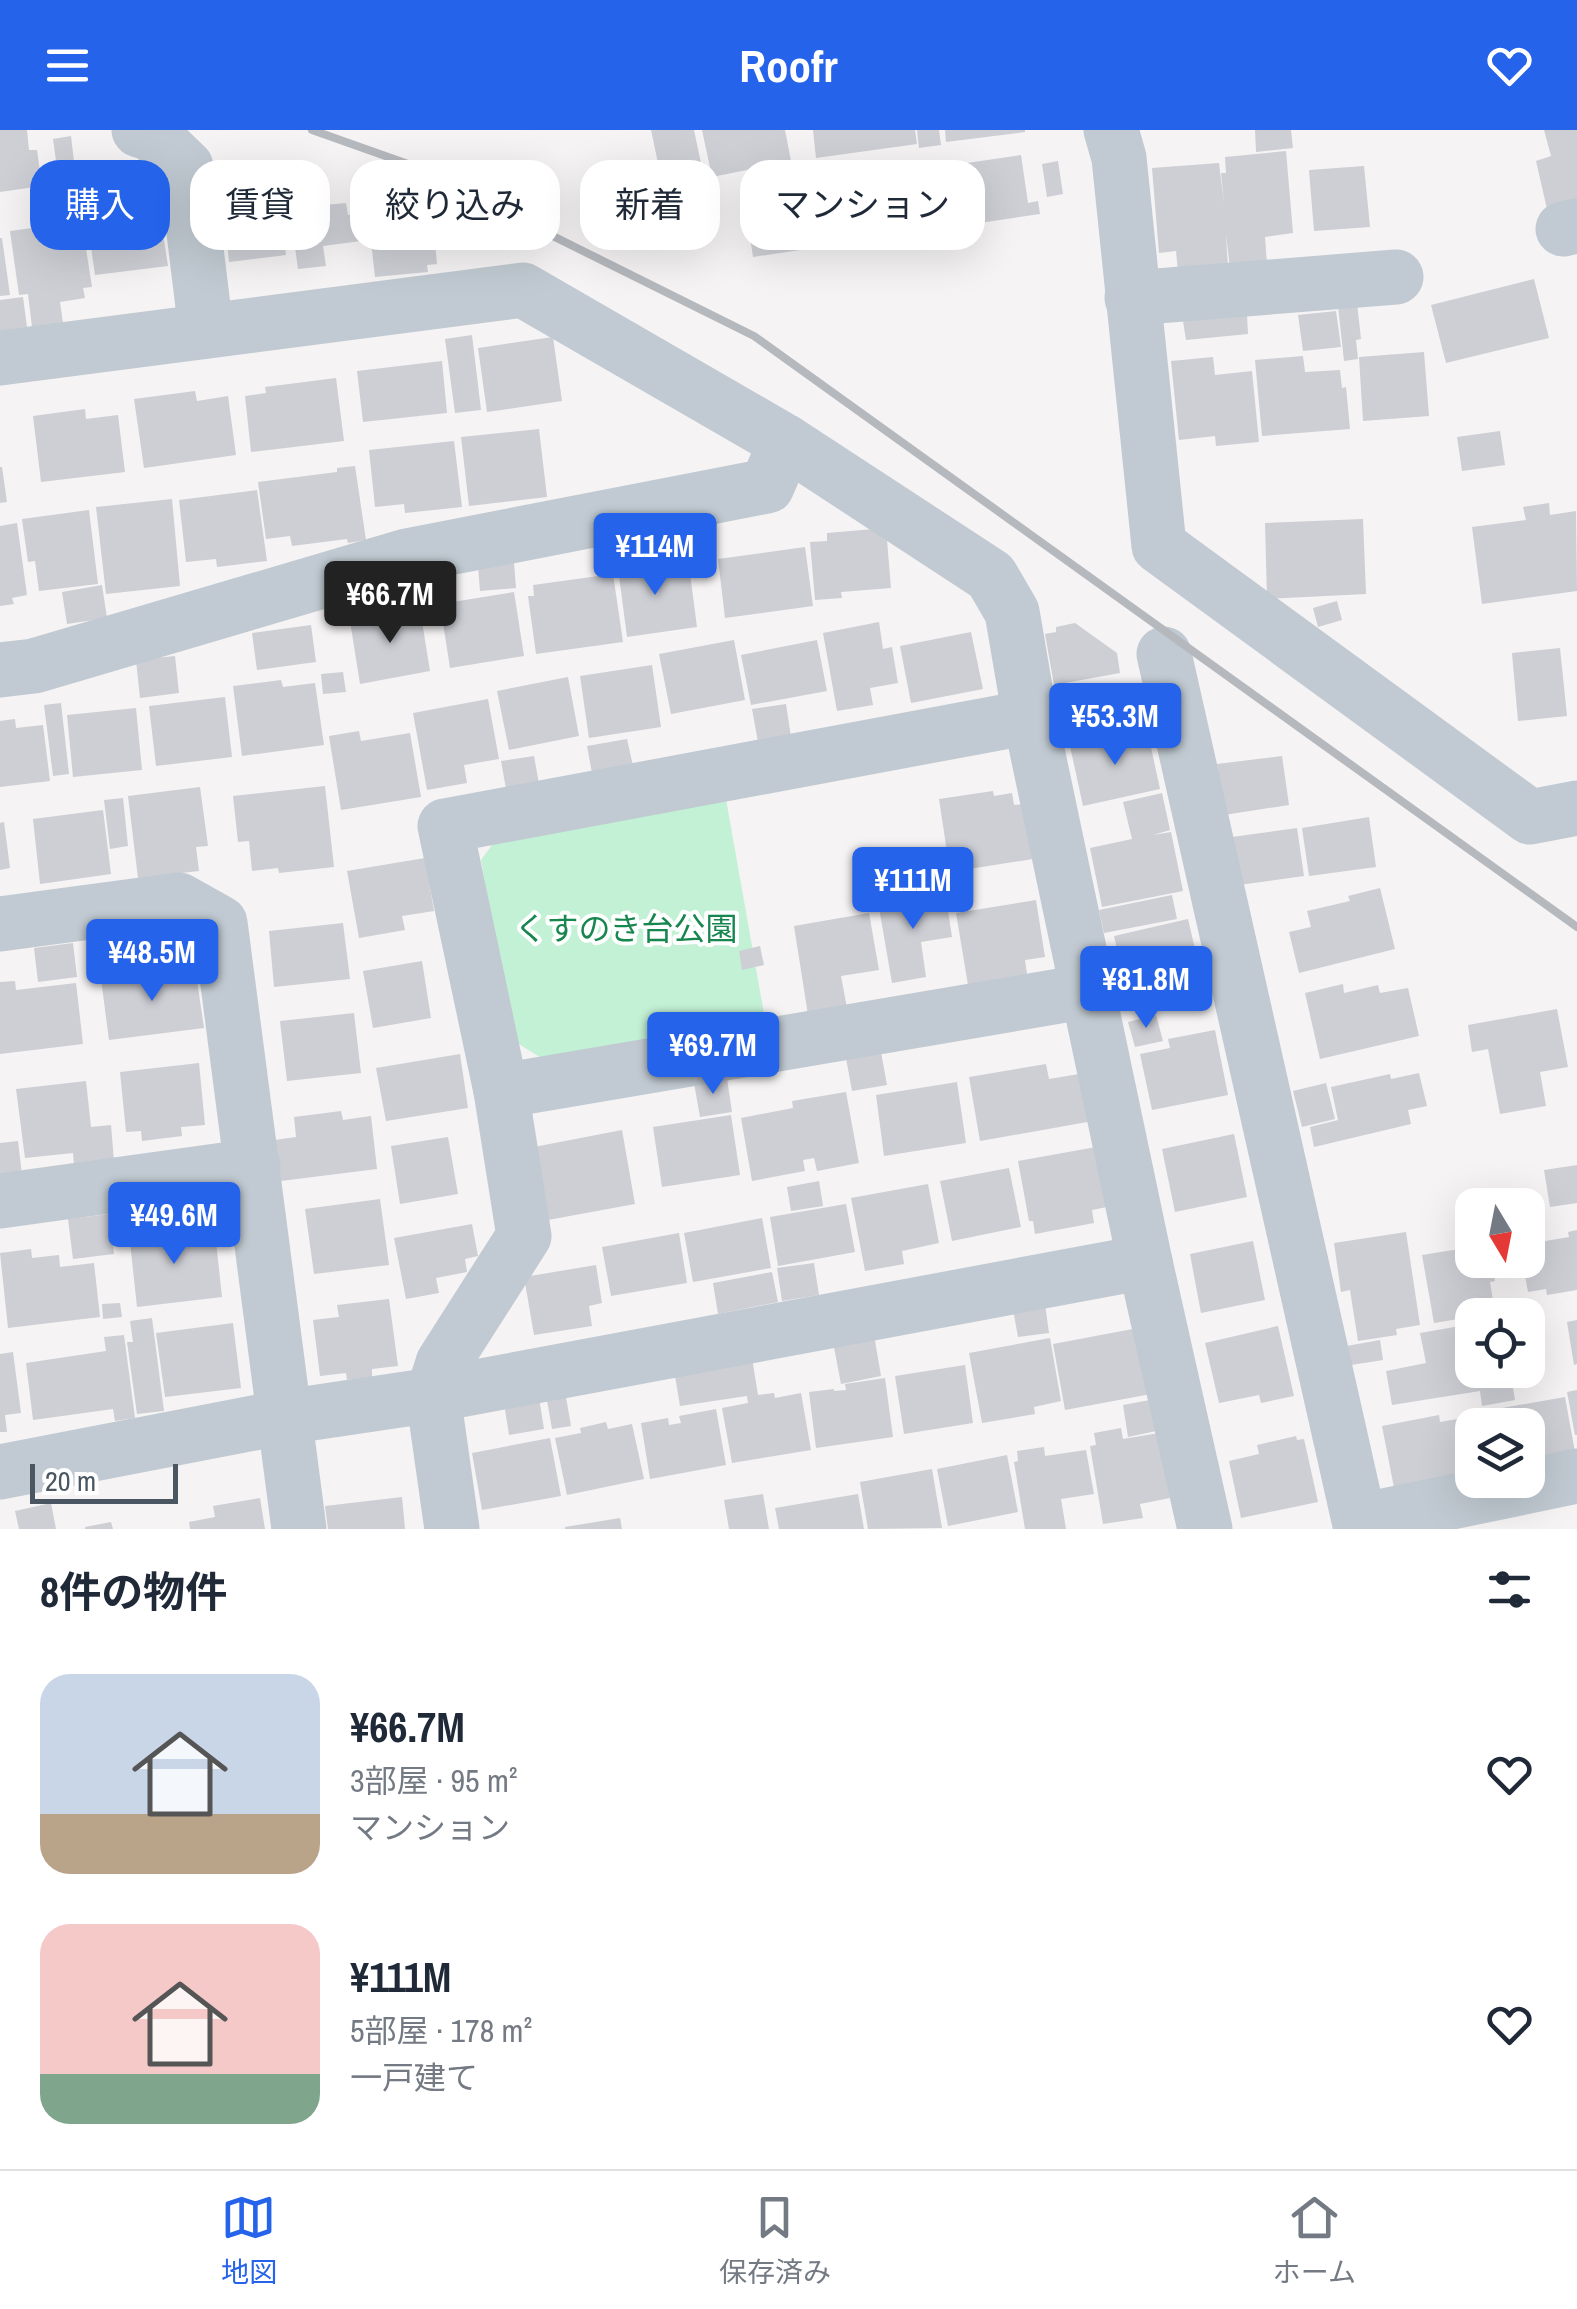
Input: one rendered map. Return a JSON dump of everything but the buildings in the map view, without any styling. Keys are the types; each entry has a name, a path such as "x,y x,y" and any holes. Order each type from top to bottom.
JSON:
{"street":[{"path":"140,130 152,134 186,167 206,331"},
{"path":"1111,130 1119,158 1159,546 1530,816 1577,808"},
{"path":"1132,298 1396,277"},
{"path":"0,358 523,290 786,442 992,576 1012,612 1030,717 1205,1529"},
{"path":"0,670 34,666 406,556 767,486 786,442"},
{"path":"1164,654 1360,1525 1577,1476"},
{"path":"452,1529 434,1396 444,1363 524,1236 501,1091 445,826 1030,717"},
{"path":"0,924 179,900 220,923 299,1529"},
{"path":"501,1091 1089,992"},
{"path":"0,1201 253,1166"},
{"path":"0,1472 286,1416 434,1396 1145,1262"}],"green space":[{"name":"くすのき台公園","path":"724,788 766,1025 551,1064 514,1041 481,860 503,830"}],"railway":[{"path":"312,130 408,164 754,336 1577,927"}]}
